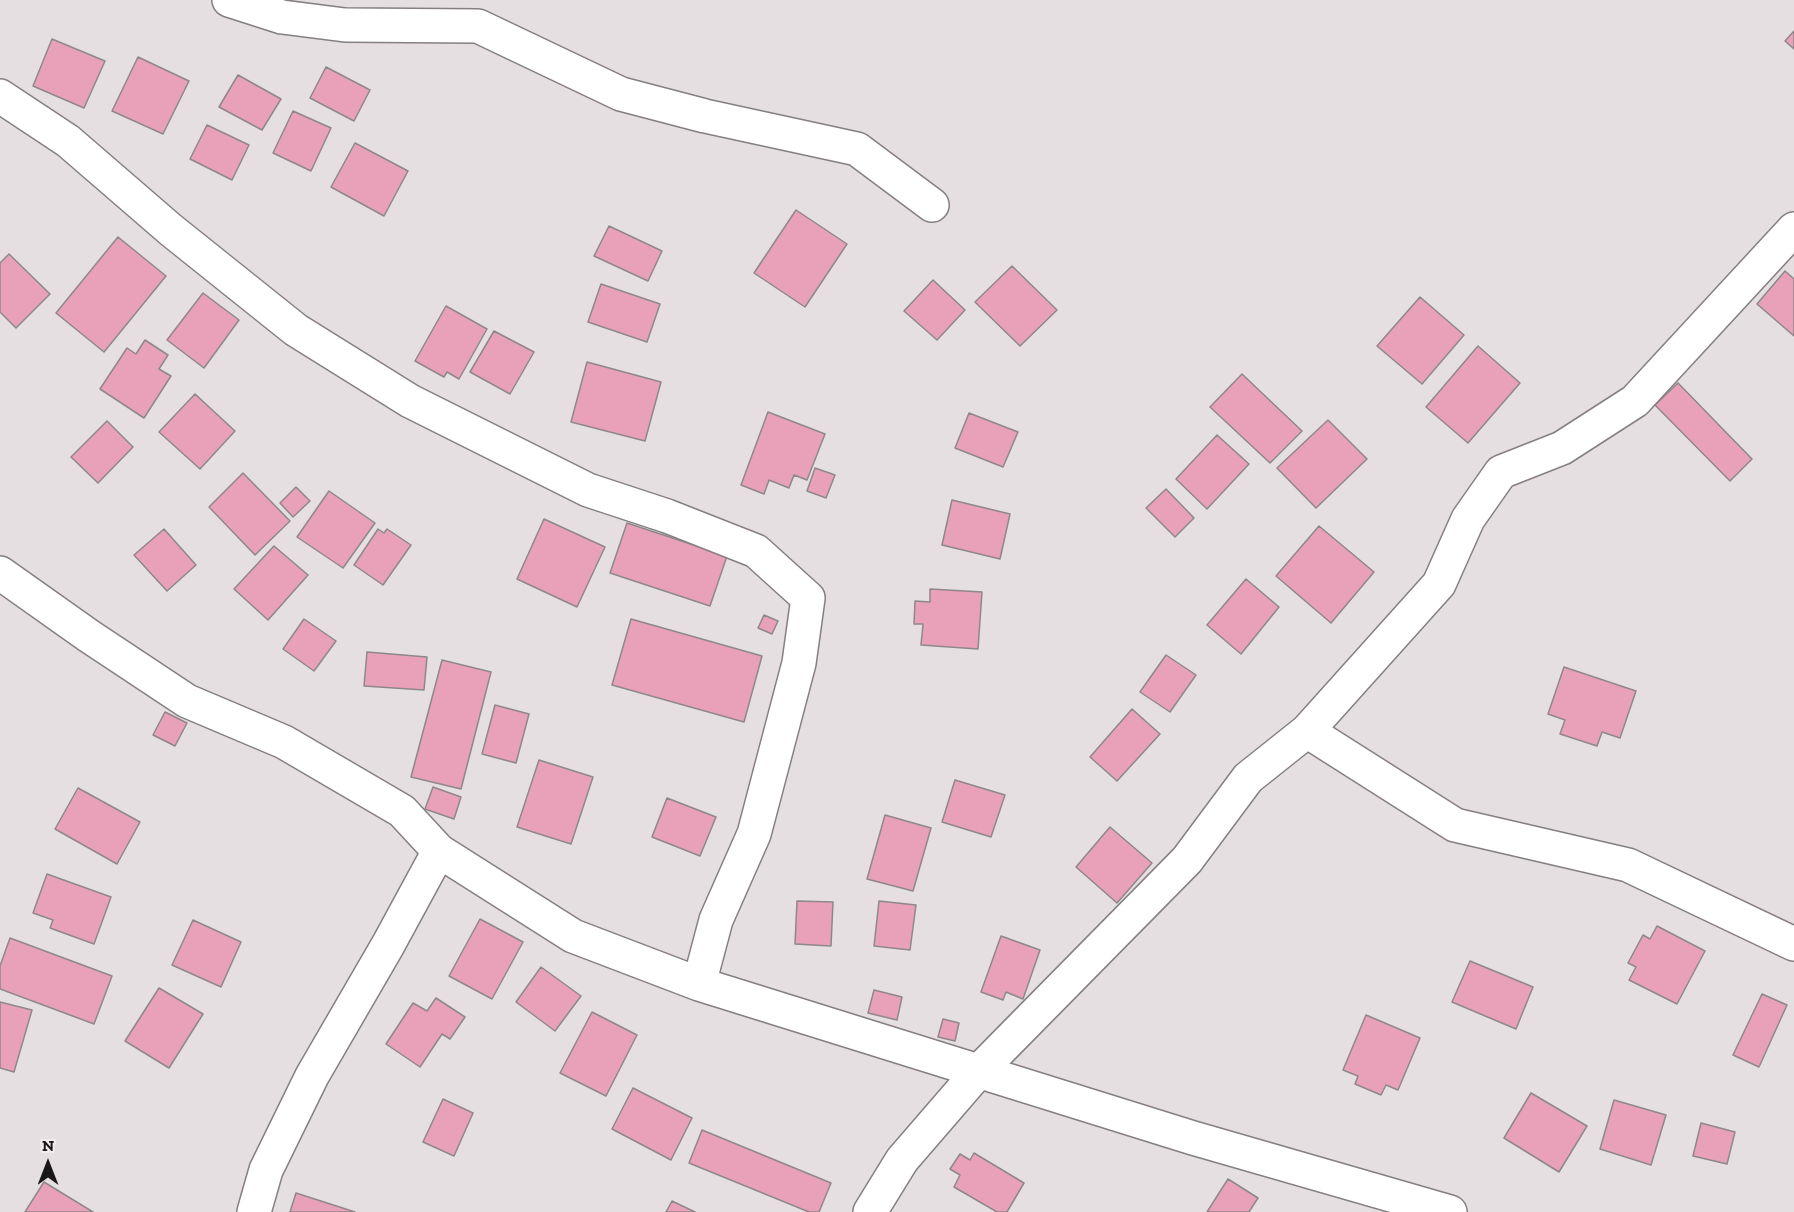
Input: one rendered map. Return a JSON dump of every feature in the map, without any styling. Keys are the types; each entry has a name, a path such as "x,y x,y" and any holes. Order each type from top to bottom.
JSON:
{"street":[{"path":"229,0 282,17 345,25 478,26 621,94 705,117 856,149 932,205"},
{"path":"0,96 68,141 171,230 297,330 410,401 588,490 667,516 756,550 808,598 799,663 754,834 716,920 699,984"},
{"path":"870,1212 902,1160 978,1072 1186,860 1248,778 1307,731 1439,584 1468,519 1501,472 1562,447 1635,401 1794,229"},
{"path":"0,573 187,701 284,742 402,811 439,851 573,936 699,984 978,1072 1192,1138 1449,1212"},
{"path":"1307,731 1455,825 1628,865 1794,944"},
{"path":"254,1212 266,1170 312,1076 439,851"}],"building":[{"path":"1794,31 1794,49 1785,41"},
{"path":"52,39 105,61 84,108 33,86"},
{"path":"138,57 189,81 163,134 112,111"},
{"path":"326,67 370,90 354,121 310,98"},
{"path":"238,75 281,99 262,130 219,107"},
{"path":"293,111 331,128 311,171 273,153"},
{"path":"207,125 249,145 232,180 190,159"},
{"path":"355,143 408,171 384,216 331,187"},
{"path":"796,210 847,244 805,307 754,273"},
{"path":"609,226 662,251 648,281 594,256"},
{"path":"118,237 166,276 104,352 56,313"},
{"path":"9,254 50,294 16,328 0,312 0,263"},
{"path":"1012,266 1057,310 1020,346 975,302"},
{"path":"1785,271 1794,279 1794,336 1757,304"},
{"path":"933,280 965,310 937,340 904,311"},
{"path":"601,284 660,304 647,342 588,322"},
{"path":"203,293 239,320 204,368 167,340"},
{"path":"1420,297 1464,335 1422,384 1377,346"},
{"path":"446,306 487,329 459,379 447,372 444,377 415,361"},
{"path":"494,331 534,352 510,394 470,372"},
{"path":"145,340 168,355 159,369 171,376 144,418 100,389 127,348 136,354"},
{"path":"1478,346 1520,383 1468,443 1426,407"},
{"path":"587,362 661,382 645,441 571,422"},
{"path":"1242,374 1302,431 1270,463 1210,407"},
{"path":"1678,383 1752,459 1730,481 1655,405"},
{"path":"195,394 235,431 200,469 159,432"},
{"path":"768,412 825,434 807,480 794,475 789,488 769,480 764,494 741,485"},
{"path":"969,413 1018,432 1003,467 955,448"},
{"path":"1328,420 1367,459 1316,508 1277,468"},
{"path":"107,421 133,447 98,483 71,457"},
{"path":"1217,435 1249,464 1207,509 1176,479"},
{"path":"815,468 835,475 826,498 807,491"},
{"path":"243,473 290,521 255,555 209,507"},
{"path":"296,487 310,501 293,517 280,503"},
{"path":"1166,489 1194,518 1175,537 1146,508"},
{"path":"329,491 375,523 343,568 297,537"},
{"path":"952,500 1010,514 1000,559 942,545"},
{"path":"544,519 605,547 577,607 517,579"},
{"path":"627,523 727,556 710,606 610,573"},
{"path":"1319,526 1374,572 1331,623 1276,576"},
{"path":"164,529 196,565 167,591 134,555"},
{"path":"378,529 384,533 387,529 411,545 383,585 354,565"},
{"path":"274,546 308,575 268,620 234,589"},
{"path":"1246,579 1279,607 1241,654 1207,625"},
{"path":"930,589 982,592 978,649 921,645 923,624 914,624 915,601 930,602"},
{"path":"764,615 778,621 772,634 758,628"},
{"path":"304,619 336,641 314,671 283,649"},
{"path":"631,619 762,656 744,722 612,685"},
{"path":"367,652 427,657 424,690 364,686"},
{"path":"1166,655 1196,675 1170,712 1140,692"},
{"path":"442,660 491,672 461,789 411,777"},
{"path":"1564,667 1636,691 1620,738 1602,732 1597,746 1560,734 1565,720 1548,714"},
{"path":"495,705 529,714 516,763 482,754"},
{"path":"1132,709 1160,734 1117,781 1090,757"},
{"path":"165,712 187,723 175,746 153,735"},
{"path":"539,760 593,777 571,844 517,827"},
{"path":"955,780 1005,795 991,837 942,822"},
{"path":"433,787 461,797 454,819 425,809"},
{"path":"78,788 140,822 117,864 55,829"},
{"path":"667,798 716,817 700,856 652,837"},
{"path":"885,815 931,828 913,891 867,879"},
{"path":"1110,827 1152,863 1117,903 1076,867"},
{"path":"47,874 111,897 94,944 50,928 53,920 33,913"},
{"path":"797,901 833,902 831,946 795,944"},
{"path":"879,901 916,905 910,950 874,946"},
{"path":"480,919 523,942 492,999 449,976"},
{"path":"193,920 241,942 221,987 172,965"},
{"path":"1657,926 1705,951 1677,1004 1629,980 1636,967 1628,963 1643,935 1650,939"},
{"path":"1001,936 1040,950 1023,999 1006,992 1003,1000 981,992"},
{"path":"10,938 112,976 94,1024 0,989 0,966"},
{"path":"1470,961 1533,987 1516,1029 1452,1002"},
{"path":"541,967 581,996 555,1031 516,1002"},
{"path":"159,988 203,1014 169,1068 125,1041"},
{"path":"874,990 902,997 897,1020 868,1013"},
{"path":"1762,994 1787,1005 1759,1067 1733,1055"},
{"path":"436,998 465,1017 450,1039 442,1034 420,1067 386,1044 413,1003 427,1011"},
{"path":"0,1002 32,1010 14,1072 0,1068"},
{"path":"592,1012 637,1035 606,1096 560,1073"},
{"path":"1366,1015 1420,1038 1398,1090 1386,1085 1381,1095 1355,1084 1358,1076 1343,1070"},
{"path":"943,1019 959,1023 955,1041 938,1037"},
{"path":"633,1088 692,1118 671,1160 612,1129"},
{"path":"1531,1093 1587,1126 1559,1172 1504,1138"},
{"path":"443,1099 473,1113 454,1156 423,1142"},
{"path":"1614,1100 1666,1115 1651,1165 1600,1149"},
{"path":"1701,1123 1735,1132 1727,1164 1693,1156"},
{"path":"702,1130 831,1183 819,1212 809,1212 689,1163"},
{"path":"974,1153 1024,1183 1007,1212 997,1212 954,1187 960,1175 950,1169 960,1154 970,1160"},
{"path":"1228,1179 1258,1198 1249,1212 1207,1212"},
{"path":"44,1182 93,1212 25,1212"},
{"path":"296,1193 355,1212 290,1212"},
{"path":"672,1201 695,1212 666,1212"}]}
